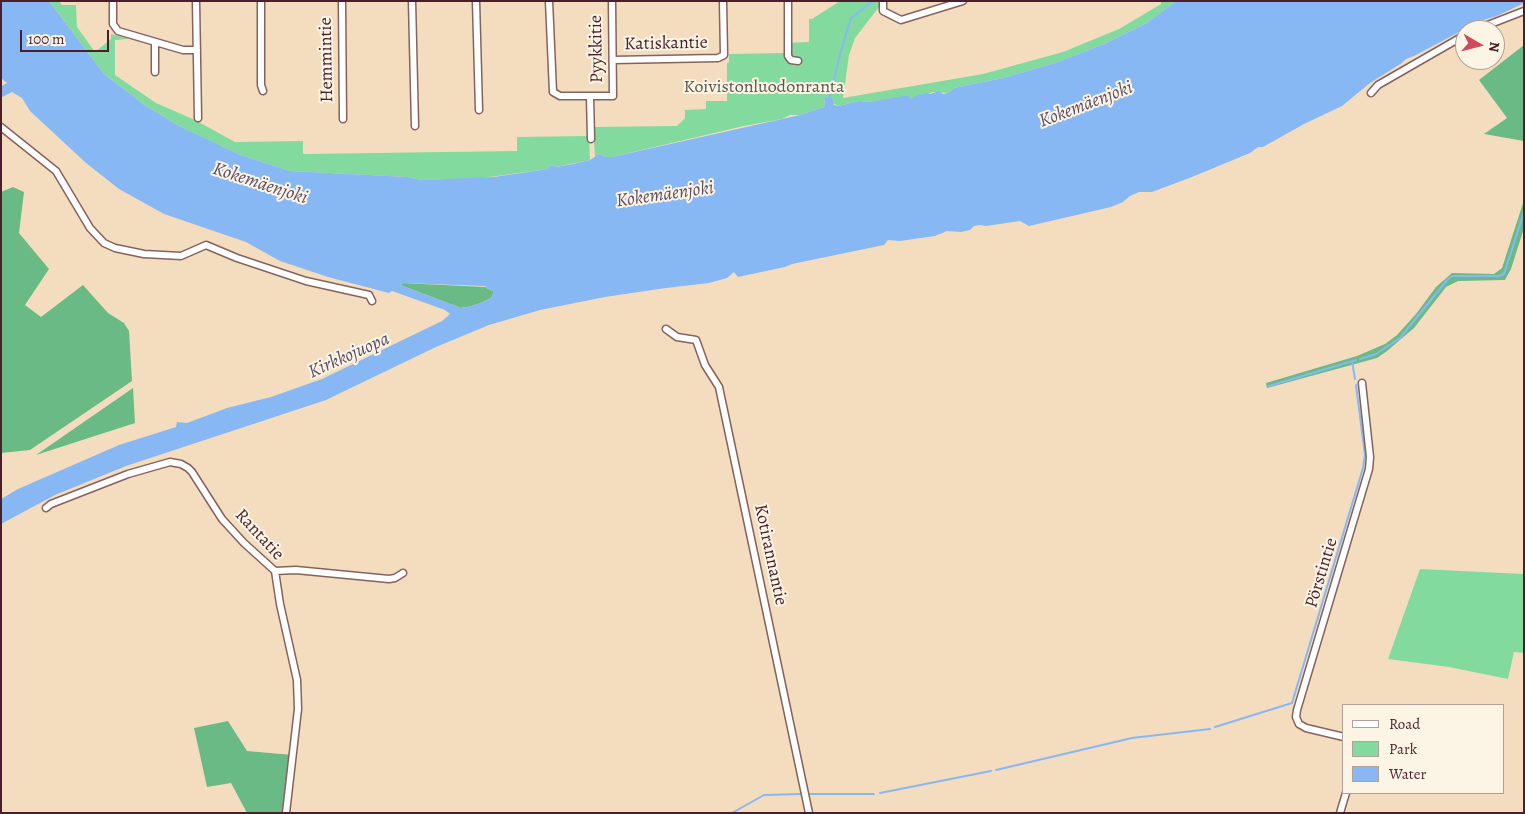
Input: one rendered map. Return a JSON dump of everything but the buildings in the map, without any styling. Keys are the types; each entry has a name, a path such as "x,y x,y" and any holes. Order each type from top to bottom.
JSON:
{"street":[{"path":"113,1 113,24 118,31 183,50 197,50"},
{"path":"196,1 198,118"},
{"path":"261,1 261,85 263,91"},
{"name":"Hemmintie","path":"342,1 343,119"},
{"path":"412,1 415,126"},
{"path":"476,1 479,110"},
{"name":"Pyykkitie","path":"549,1 553,92 560,96 613,96 612,1"},
{"name":"Katiskantie","path":"613,60 718,58 724,55 723,1"},
{"path":"788,1 788,53 791,60 798,60"},
{"path":"883,1 883,11 901,20 959,2"},
{"path":"1501,20 1524,11"},
{"path":"1371,93 1378,85 1455,41"},
{"path":"155,42 155,72"},
{"path":"590,96 592,139"},
{"path":"1,127 56,171 90,228 104,244 144,254 181,256 206,245 237,258 297,278 369,295 372,301"},
{"name":"Kotirannantie","path":"666,329 677,337 696,340 705,365 719,387 809,813"},
{"name":"Pörstintie","path":"1342,737 1306,728 1299,724 1296,717 1369,469 1370,457 1362,383"},
{"name":"Rantatie","path":"46,508 59,500 128,474 170,462 181,464 192,472 222,519 244,543 275,571 280,604 297,680 298,709 286,813"},
{"path":"275,571 296,570 389,579 403,573"},
{"path":"1340,813 1346,794"}],"green space":[{"path":"49,1 59,1 62,5 76,5 77,27 95,52 111,39 111,34 129,39 115,40 115,75 156,103 195,120 235,142 303,141 303,154 517,151 517,137 589,136 590,160 556,167 551,165 548,169 475,179 422,180 408,177 290,171 238,154 179,126 143,104 104,74"},
{"name":"Koivistonluodonranta","path":"840,1 887,1 879,7 855,38 849,55 843,98 983,74 1063,52 1119,29 1161,4 1161,1 1176,1 1147,23 1104,44 1055,63 1003,78 954,88 948,93 933,92 911,99 909,96 869,102 860,101 838,106 824,98 824,107 800,115 790,115 782,119 612,157 599,154 595,157 593,127 677,126 685,118 685,110 706,109 706,101 727,101 727,63 729,62 729,54 784,53 784,43 809,42 809,19 812,19"},
{"path":"1524,45 1524,141 1484,134 1507,118 1479,80 1492,70 1505,70 1505,60"},
{"path":"13,187 24,192 19,233 49,269 25,305 41,317 83,285 108,313 124,323 129,331 132,381 30,450 1,453 1,192"},
{"path":"1524,200 1524,228 1511,269 1505,280 1458,281 1446,287 1414,328 1377,358 1267,388 1266,383 1357,356 1385,344 1397,335 1416,314 1436,287 1452,273 1494,274 1502,268"},
{"path":"403,283 485,287 494,292 491,298 483,302 461,308 400,285"},
{"path":"133,388 135,423 36,455"},
{"path":"1420,569 1524,574 1524,653 1514,652 1508,679 1449,667 1388,659"},
{"path":"228,721 247,751 293,755 286,813 247,813 231,783 207,787 194,728"}],"water":[{"name":"Kokemäenjoki","path":"1,1 49,1 104,74 143,104 179,126 238,154 290,171 408,177 422,180 494,177 548,169 551,165 556,167 573,164 590,160 599,154 612,157 800,115 824,107 824,98 832,98 834,105 838,106 860,101 869,102 904,96 909,96 911,99 918,95 939,91 943,94 948,93 954,88 1003,78 1055,63 1104,44 1147,23 1176,1 1524,1 1524,3 1497,16 1483,20 1455,20 1455,34 1406,59 1370,83 1342,106 1304,124 1263,147 1258,147 1250,153 1152,192 1139,192 1111,207 1029,226 1020,221 974,226 970,230 961,232 947,231 935,236 900,241 888,240 884,245 738,277 734,272 727,278 709,283 605,297 540,310 489,325 436,347 326,400 126,466 55,495 1,524 1,499 18,489 119,445 176,427 177,422 187,423 227,408 271,397 322,379 442,321 450,314 445,310 392,291 389,293 328,277 280,261 246,242 164,214 119,189 86,163 30,111 22,98 7,89 7,83 1,78","holes":["403,283 484,286 494,292 491,298 483,302 461,308 400,285"]}],"waterway":[{"path":"829,99 851,18 873,1"},
{"path":"1,92 18,83"},
{"path":"1360,359 1376,354 1400,338 1448,279 1453,276 1499,276 1504,274 1524,212"},
{"path":"1269,386 1356,360"},
{"path":"1352,361 1355,379"},
{"path":"1215,727 1292,703 1363,468 1365,455 1356,385"},
{"path":"996,770 1132,738 1210,729"},
{"path":"880,793 991,771"},
{"path":"732,813 764,795 803,794"},
{"path":"807,794 874,794"}],"water label":[{"name":"Kirkkojuopa","path":"349,356"}]}
